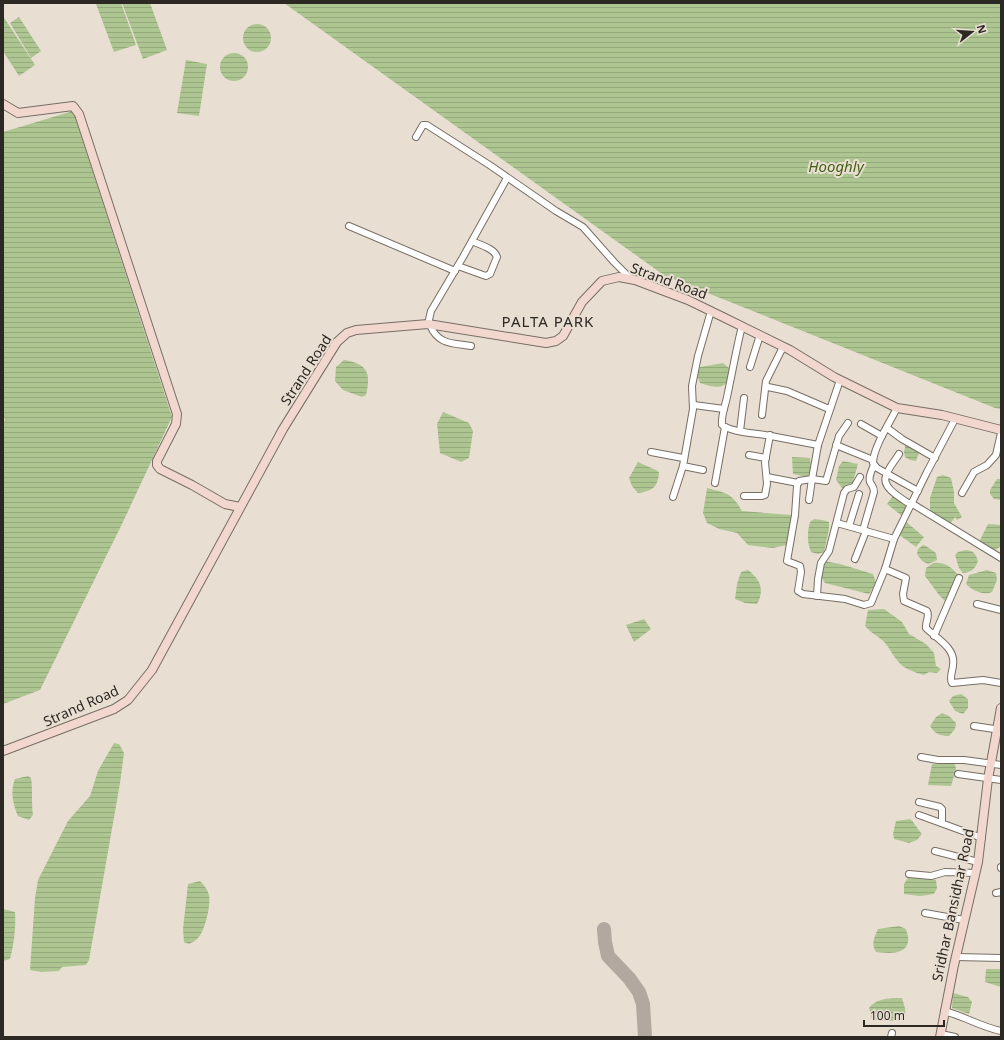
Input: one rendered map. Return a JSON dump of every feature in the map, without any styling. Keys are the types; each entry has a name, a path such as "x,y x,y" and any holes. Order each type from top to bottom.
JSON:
{"street":[{"path":"3,104 18,113 73,106 79,114 177,414 176,424 157,461 157,465 160,469 192,485 224,504 240,507"},
{"path":"416,137 424,125 427,125 487,163 556,211 583,227 631,279"},
{"path":"471,346 445,342 439,338 432,331 429,325 432,311 507,178"},
{"path":"349,226 456,269 486,276 490,274 497,254 492,250 472,241"},
{"name":"Strand Road","path":"3,751 114,709 128,700 152,670 283,429 337,342 347,333 356,330 429,325 546,344 556,342 563,336 582,302 602,281 619,277 631,279 688,300 783,346 840,380 897,408 956,419 1001,431"},
{"path":"673,497 683,466 683,458 694,404 692,386 698,356 711,311"},
{"path":"715,483 725,427 722,423 724,408 742,326"},
{"path":"750,367 760,335"},
{"path":"762,415 766,381 783,346"},
{"path":"809,500 818,446 829,409 840,380"},
{"path":"768,387 786,391 829,409"},
{"path":"740,431 744,398"},
{"path":"694,404 724,408"},
{"path":"855,559 874,492 874,488 870,483 869,477 882,436 897,408"},
{"path":"798,483 795,515 787,561 800,566 801,572 798,591 800,593 869,604 871,603 885,569 894,539 956,419"},
{"path":"767,477 798,483 800,481 812,479 826,481 840,433 848,423"},
{"path":"861,424 882,436"},
{"path":"725,427 818,446"},
{"path":"887,428 902,439 935,458"},
{"path":"962,493 974,472 987,465 996,454 1001,431"},
{"path":"744,496 765,495 767,477 765,462 770,435"},
{"path":"836,445 874,463 887,474 918,491"},
{"path":"651,452 683,458"},
{"path":"899,454 887,474 885,480 888,486 911,504 1001,558"},
{"path":"749,456 766,458"},
{"path":"683,466 703,470"},
{"path":"817,596 821,563 829,551 844,493 847,489 854,487 860,477"},
{"path":"849,526 860,494"},
{"path":"837,523 894,539"},
{"path":"885,569 906,578 903,598 908,603 927,611 928,615 925,626 934,636 948,647 953,656 954,664 950,679 952,683 983,680 1001,683"},
{"path":"934,636 959,578"},
{"path":"977,604 1001,610"},
{"name":"Sridhar Bansidhar Road","path":"941,1036 944,1011 976,873 982,838 988,779 999,730 1001,708"},
{"path":"974,726 999,730"},
{"path":"921,757 938,760 964,760 1001,765"},
{"path":"958,774 1001,780"},
{"path":"919,802 940,807 942,823"},
{"path":"919,815 982,838"},
{"path":"935,851 978,862"},
{"path":"909,874 931,876 945,872 976,873"},
{"path":"925,913 964,920"},
{"path":"956,957 1001,958"},
{"path":"944,1011 956,1014 993,1030 1001,1031"},
{"path":"992,1037 993,1030"},
{"path":"941,1036 955,1037"}],"water":[{"path":"121,3 136,45 114,52 96,4"},
{"path":"122,3 150,3 167,50 143,59"},
{"name":"Hooghly","path":"284,3 1001,3 1001,409 995,408 665,276"},
{"path":"3,16 35,65 19,76 3,51"},
{"path":"19,17 41,51 31,58 10,23"},
{"path":"257,24 267,28 271,38 267,48 257,52 247,48 243,38 247,28"},
{"path":"234,53 244,57 248,67 244,77 234,81 224,77 220,67 224,57"},
{"path":"186,60 207,64 199,116 177,113"},
{"path":"73,111 172,417 122,524 40,690 3,704 3,421 5,420 3,416 3,132"},
{"path":"344,360 358,364 366,371 368,381 366,395 362,397 343,390 335,381 336,367"},
{"path":"723,363 729,368 729,376 724,385 716,387 700,383 697,375 700,367"},
{"path":"443,412 469,423 473,431 469,458 461,462 440,453 437,424"},
{"path":"912,441 917,444 919,453 916,461 905,457 904,452 906,442"},
{"path":"792,457 810,458 811,470 807,477 793,474"},
{"path":"843,461 858,464 852,485 842,488 836,480 839,466"},
{"path":"638,462 659,472 656,485 654,487 647,491 638,493 632,486 629,478"},
{"path":"943,475 951,478 954,492 954,503 962,517 957,520 955,517 950,524 930,512 930,498 937,477"},
{"path":"997,479 1001,479 1001,500 994,499 990,494 990,490"},
{"path":"707,488 719,491 732,497 742,511 791,515 792,520 786,545 773,548 748,545 737,533 719,529 707,523 703,513"},
{"path":"895,493 909,504 902,516 887,504"},
{"path":"814,519 829,522 824,552 818,554 811,552 808,541 810,522"},
{"path":"905,521 924,537 916,547 898,534"},
{"path":"988,524 1001,525 1001,545 993,551 979,542"},
{"path":"923,545 936,553 937,560 928,564 922,561 917,554 918,549"},
{"path":"966,550 974,553 978,561 973,570 963,573 959,568 955,555 958,552"},
{"path":"824,561 840,564 873,574 876,583 869,594 825,583 821,577"},
{"path":"933,563 947,565 958,575 950,598 945,601 925,576 926,568"},
{"path":"748,570 756,577 760,585 761,594 757,604 745,603 735,599 737,584 741,572"},
{"path":"987,570 996,573 997,580 992,592 978,592 966,584 969,575"},
{"path":"884,609 902,622 909,634 926,644 934,653 936,666 941,669 937,673 929,672 924,675 906,668 899,663 884,642 865,626 868,610"},
{"path":"644,619 651,629 634,642 626,625"},
{"path":"961,694 968,699 968,708 963,714 955,711 949,701 953,696"},
{"path":"942,713 949,716 956,723 955,729 949,736 938,734 930,726 936,717"},
{"path":"114,743 119,744 124,753 89,960 86,965 62,967 59,971 41,972 30,970 35,898 38,880 68,821 90,796 98,771"},
{"path":"932,764 955,764 956,769 951,786 928,785"},
{"path":"28,776 31,778 33,815 29,820 18,816 12,793 15,779"},
{"path":"910,819 922,834 917,840 909,843 894,839 893,834 896,821"},
{"path":"909,876 930,877 936,880 937,888 934,894 920,896 904,894 904,884"},
{"path":"200,881 209,895 208,911 203,931 196,940 189,944 184,942 183,929 188,884"},
{"path":"3,909 15,912 15,918 13,947 10,959 3,961"},
{"path":"899,926 906,929 908,939 908,942 903,950 895,953 876,952 873,944 878,929"},
{"path":"986,969 1001,969 1001,987 985,982"},
{"path":"953,993 968,997 972,1002 969,1014 952,1008"},
{"path":"902,998 905,1006 903,1020 892,1021 872,1019 869,1008 871,1005 880,1000"}],"taxiway":[{"path":"604,929 608,956 629,978 639,992 643,1004 645,1037"}],"district":[{"name":"PALTA PARK","path":"548,322"}]}
